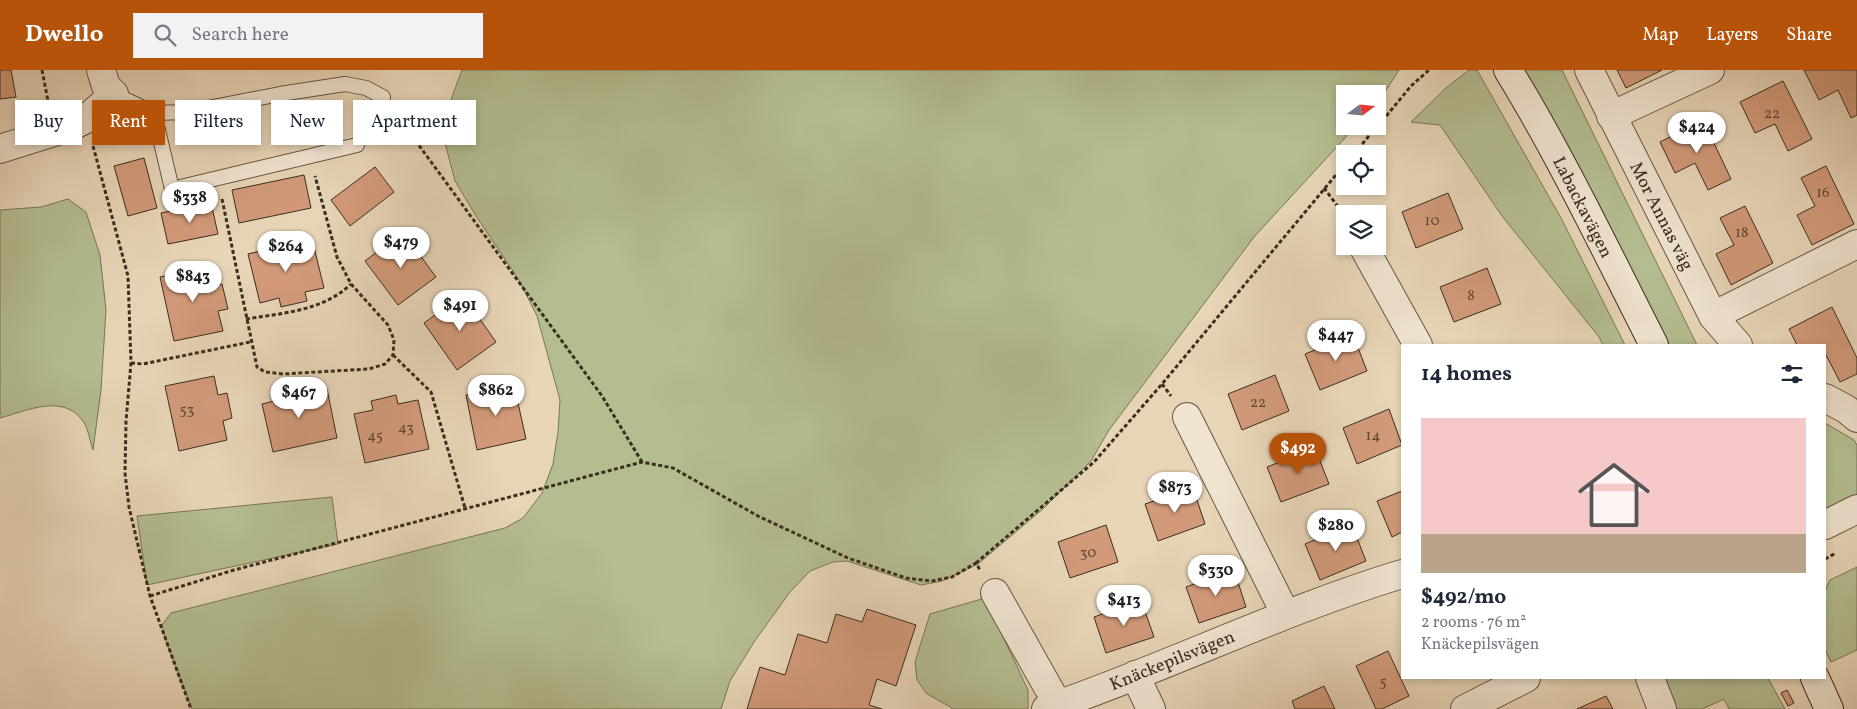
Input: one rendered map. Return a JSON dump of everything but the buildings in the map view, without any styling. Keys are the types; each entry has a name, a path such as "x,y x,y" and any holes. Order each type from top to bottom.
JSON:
{"street":[{"path":"82,120 114,94 106,86 101,70"},
{"name":"Labackavägen","path":"1508,70 1581,203 1653,344"},
{"name":"Mor Annas väg","path":"1589,70 1714,316 1737,344"},
{"path":"1611,116 1710,70"},
{"path":"0,149 15,145"},
{"path":"1714,316 1857,244"},
{"path":"1368,255 1417,344"},
{"path":"1826,399 1846,409 1857,418"},
{"path":"1187,417 1285,614"},
{"path":"1826,524 1857,509"},
{"name":"Knäckepilsvägen","path":"995,593 1052,707 1285,614 1401,574"},
{"path":"1135,675 1151,709"},
{"path":"1465,709 1524,679"},
{"path":"1650,679 1662,709"},
{"path":"1814,679 1829,709"}],"lane":[{"path":"165,113 187,112 345,84 366,88 383,97"},
{"path":"114,94 127,100"},
{"path":"161,145 172,190 310,158 357,145"}],"path":[{"path":"42,70 48,100"},
{"path":"1386,115 1411,86 1429,70"},
{"path":"383,97 602,396 625,430 642,462"},
{"path":"86,118 128,276 131,363 126,420 125,472 137,546 150,596 191,709"},
{"path":"1361,145 1370,135"},
{"path":"218,179 250,342 257,367 265,372 283,374 369,369 385,364 393,355 394,340 388,325 351,284 337,257 310,158"},
{"path":"150,596 234,570 465,508 593,477 642,462 672,468 758,516 848,558 906,578 932,581 952,577 976,563 1094,462 1162,384 1336,174"},
{"path":"1324,188 1337,205"},
{"path":"246,320 309,308 330,301 351,284"},
{"path":"131,363 143,364 250,342"},
{"path":"393,355 432,392 465,508"},
{"path":"976,563 995,593"}],"green space":[{"path":"462,70 1399,70 1386,90 1386,85 1336,85 1336,135 1348,135 1339,145 1336,145 1336,148 1254,237 1109,430 1091,461 1044,508 978,564 942,581 921,585 847,561 833,562 810,571 790,592 754,642 730,681 721,709 192,709 167,644 162,625 171,613 505,528 523,518 542,493 553,464 560,400 537,316 519,280 455,181 446,145 476,145 476,100 451,100"},
{"path":"1469,70 1477,70 1561,218 1624,344 1602,344 1599,337 1502,216 1440,125 1411,122 1446,88"},
{"path":"1520,70 1562,70 1697,344 1665,344"},
{"path":"68,199 86,212 100,255 106,310 101,390 93,450 83,421 75,413 65,408 44,406 0,418 0,210 41,207"},
{"path":"1826,424 1854,440 1857,445 1857,500 1826,516"},
{"path":"332,497 338,544 147,585 137,516"},
{"path":"1857,567 1857,650 1831,662 1826,652 1826,588 1830,580"},
{"path":"985,598 1028,690 1028,709 954,709 927,694 917,680 915,662 930,614"},
{"path":"1663,679 1769,679 1785,709 1729,709 1724,699 1702,709 1673,709"}]}
